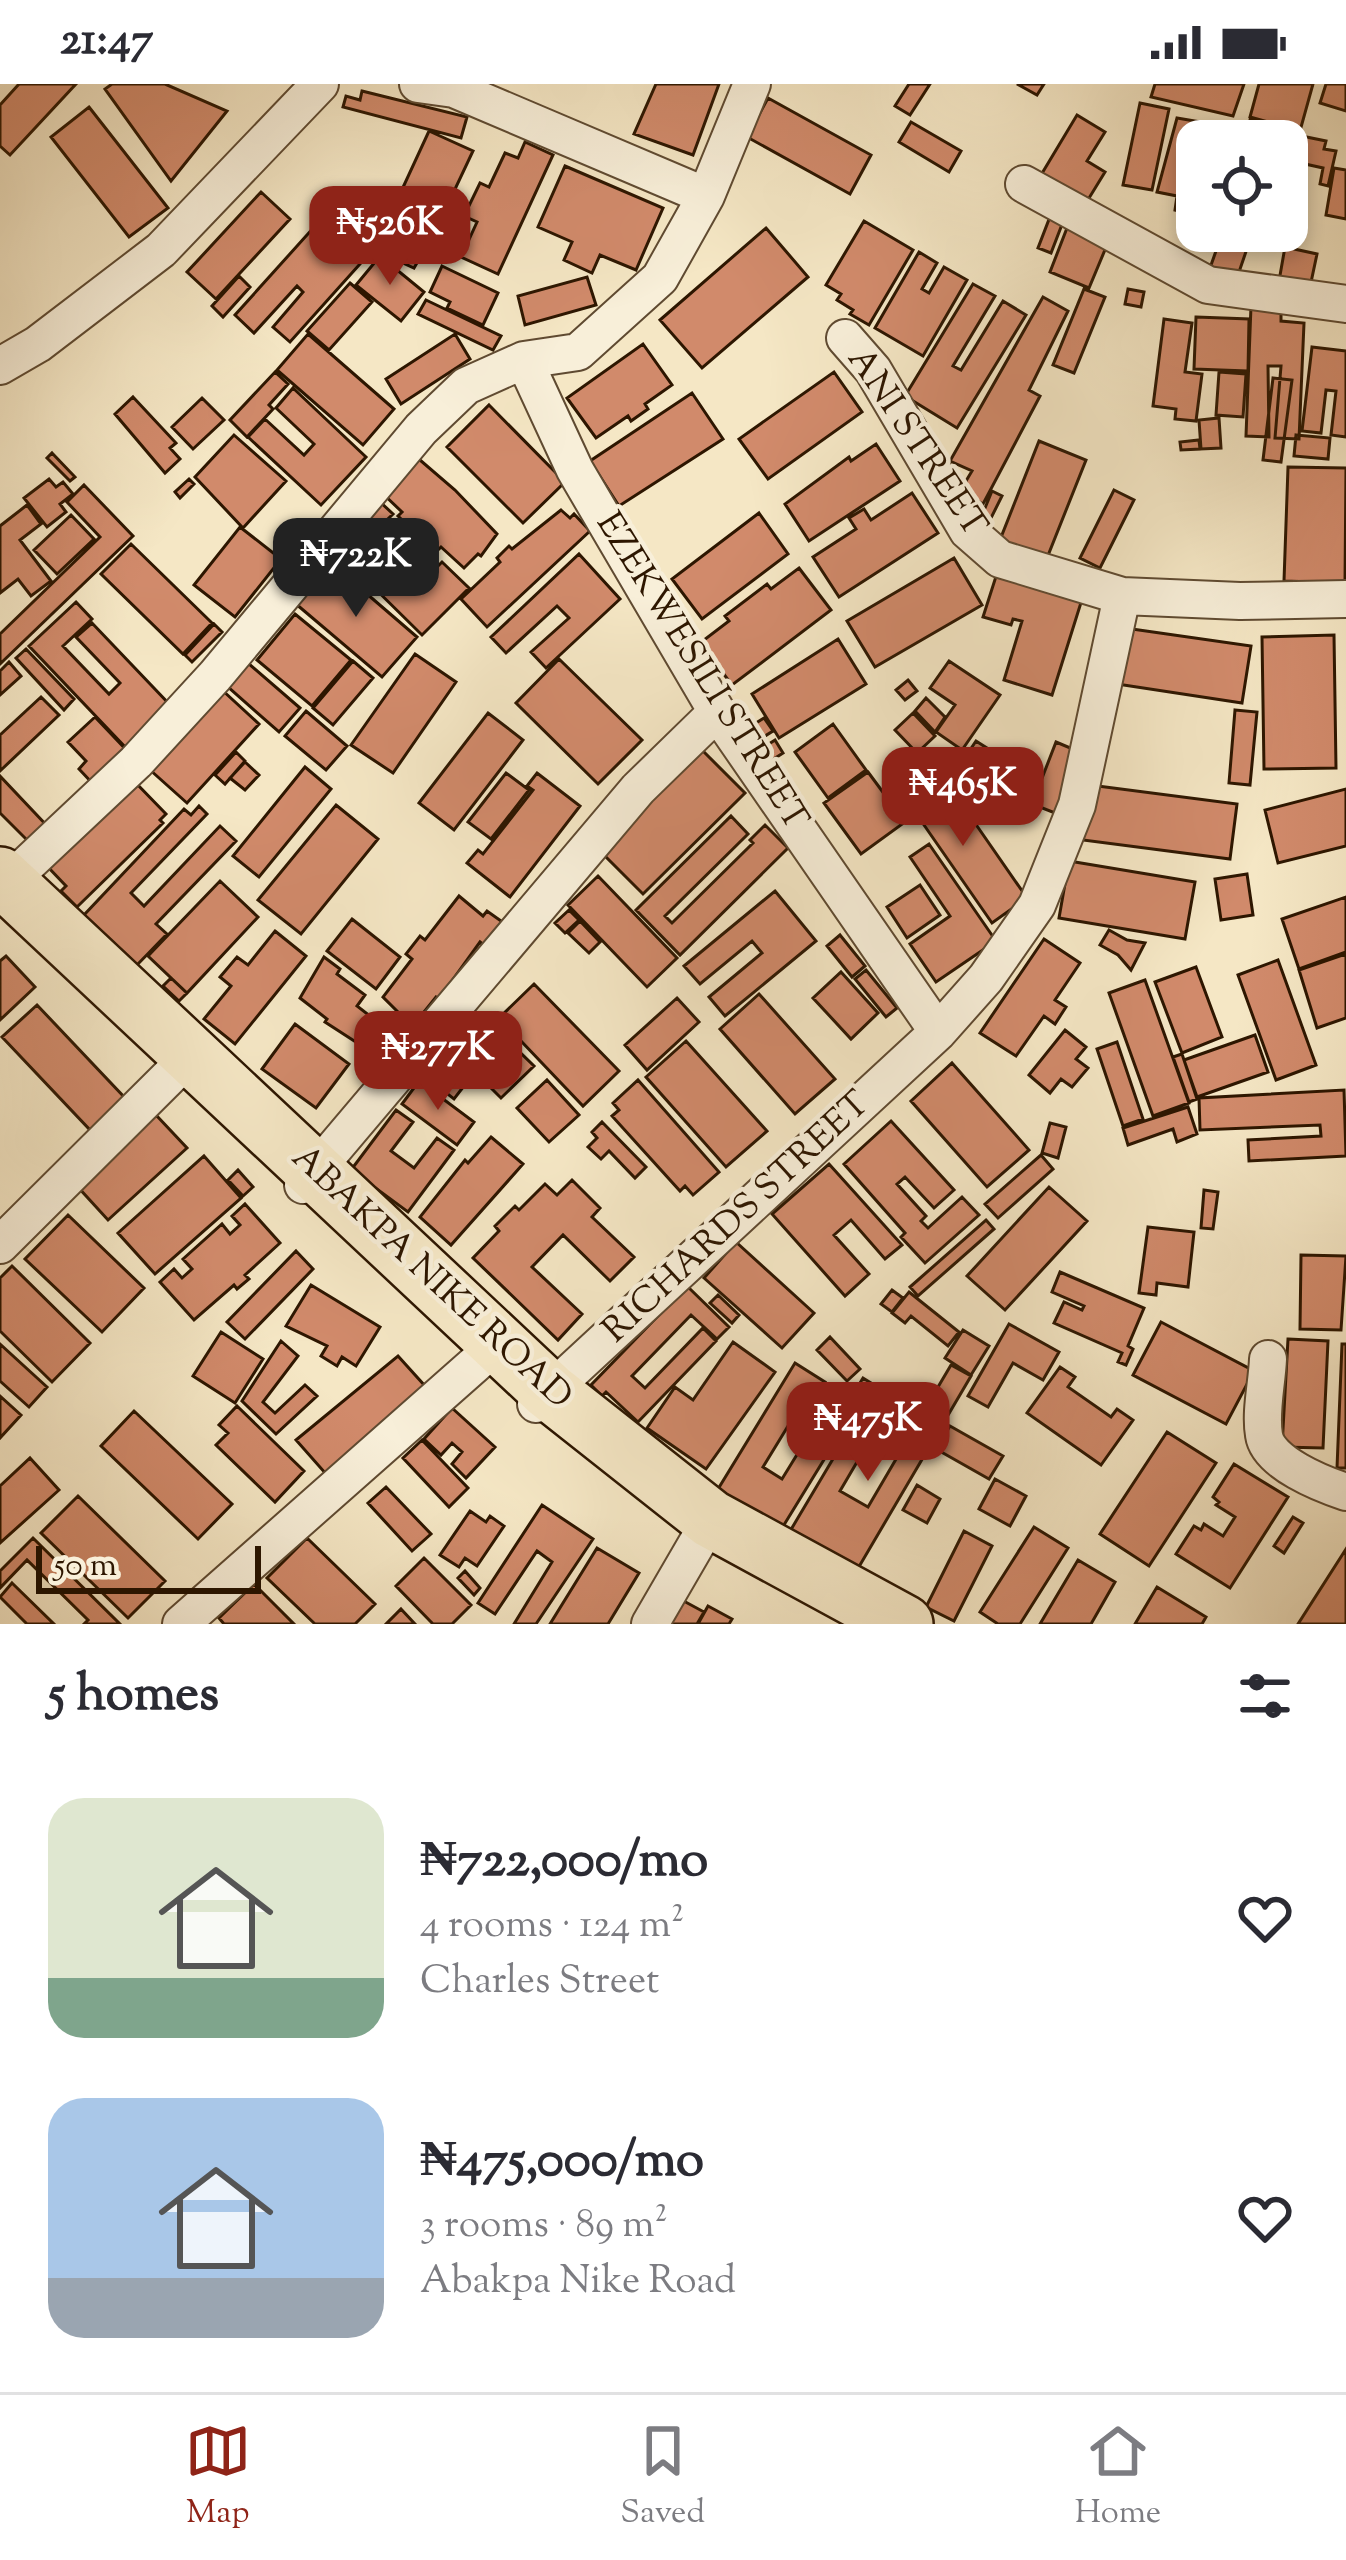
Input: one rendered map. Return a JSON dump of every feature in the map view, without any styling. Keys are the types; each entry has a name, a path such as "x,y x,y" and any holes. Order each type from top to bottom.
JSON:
{"main road":[{"name":"ABAKPA NIKE ROAD","path":"2,888 181,1065 542,1397 706,1528 868,1624"},
{"name":"ABAKPA NIKE ROAD","path":"706,1528 904,1624"}],"street":[{"path":"418,84 454,89 706,196"},
{"path":"2,888 136,762 215,676 421,429 466,386 524,360 578,352 660,278 706,196 752,84"},
{"path":"0,366 38,344 161,250 322,85"},
{"path":"1024,184 1208,285 1346,304"},
{"name":"ANI STREET","path":"844,338 873,370 968,531 1000,559 1122,596 1240,601 1346,598"},
{"name":"EZEKWESILI STREET","path":"524,360 575,470 717,712 938,1033"},
{"name":"RICHARDS STREET","path":"542,1397 938,1033 986,978 1037,905 1077,805 1122,596"},
{"path":"308,1180 638,789 717,712"},
{"path":"0,1245 181,1065"},
{"path":"192,1620 492,1350"},
{"path":"1268,1359 1263,1439 1274,1454 1313,1480 1346,1492"},
{"path":"650,1624 706,1528"}],"building":[{"path":"19,84 76,84 10,155 0,146 0,105"},
{"path":"112,84 165,84 227,111 171,181 105,89"},
{"path":"656,84 719,84 693,155 634,134"},
{"path":"909,84 930,84 910,115 895,106"},
{"path":"1017,84 1044,84 1037,95"},
{"path":"1155,84 1244,84 1233,116 1151,97"},
{"path":"1259,84 1313,84 1303,120 1250,117"},
{"path":"1326,84 1346,84 1346,111 1320,103"},
{"path":"362,91 467,117 461,138 343,107 346,96 360,100"},
{"path":"768,98 871,155 850,194 747,137"},
{"path":"1140,103 1169,109 1152,190 1123,185"},
{"path":"89,107 168,208 129,237 51,137"},
{"path":"1077,115 1105,132 1087,161 1105,172 1086,203 1041,175"},
{"path":"911,122 961,151 949,172 899,142"},
{"path":"1176,122 1176,196 1157,192"},
{"path":"429,131 473,151 424,255 381,235"},
{"path":"1308,137 1326,141 1324,149 1336,151 1328,186 1320,184 1323,168 1308,165"},
{"path":"525,142 553,155 498,274 461,257 477,222 464,216 480,183 489,187 505,153 518,158"},
{"path":"565,166 663,208 636,270 600,255 592,273 564,260 572,242 538,227"},
{"path":"1334,168 1346,170 1346,219 1326,215"},
{"path":"261,192 290,219 216,299 187,272"},
{"path":"333,206 377,245 290,342 273,327 303,292 297,286 254,333 235,315"},
{"path":"1053,209 1066,214 1051,253 1038,248"},
{"path":"864,221 913,250 869,325 850,314 853,310 837,300 841,294 826,285"},
{"path":"766,228 808,277 702,368 660,320"},
{"path":"1067,228 1107,245 1089,288 1050,272"},
{"path":"395,244 421,256 414,268 390,257"},
{"path":"919,252 937,263 922,289 929,293 944,267 967,280 923,356 875,328"},
{"path":"1216,252 1246,252 1238,275 1210,268"},
{"path":"1284,252 1317,254 1310,287 1279,281"},
{"path":"380,256 424,292 401,321 356,285"},
{"path":"442,266 498,293 483,325 447,308 450,302 430,292"},
{"path":"239,276 250,287 223,317 212,306"},
{"path":"587,277 596,305 525,325 518,296"},
{"path":"350,283 372,302 329,350 307,331"},
{"path":"973,284 995,296 953,366 961,370 1003,301 1026,315 957,428 905,396"},
{"path":"1084,289 1105,297 1074,373 1053,365"},
{"path":"1128,289 1144,292 1141,307 1125,304"},
{"path":"1043,297 1068,311 1029,390 1040,396 983,504 960,491 972,471 950,461"},
{"path":"426,300 501,336 493,350 418,314"},
{"path":"1251,306 1281,307 1281,321 1304,323 1299,439 1275,438 1281,366 1268,366 1269,437 1246,436"},
{"path":"1196,317 1249,319 1248,371 1194,369"},
{"path":"1164,319 1192,323 1185,372 1202,374 1196,421 1175,419 1176,409 1153,406"},
{"path":"308,334 394,409 363,445 277,370"},
{"path":"455,334 470,359 401,404 386,379"},
{"path":"643,344 672,385 631,421 628,416 596,438 567,398"},
{"path":"1312,347 1346,351 1346,437 1331,435 1336,391 1326,390 1321,433 1302,431"},
{"path":"275,372 288,384 247,437 230,420"},
{"path":"834,372 862,412 768,479 739,439"},
{"path":"1219,372 1246,374 1243,417 1216,415"},
{"path":"1273,378 1292,380 1281,462 1263,460"},
{"path":"293,388 366,457 321,505 248,437 265,419 304,455 314,444 276,408"},
{"path":"692,393 723,439 619,506 590,461"},
{"path":"133,397 176,443 170,448 180,459 165,473 115,414"},
{"path":"202,398 224,420 193,449 172,427"},
{"path":"489,405 565,482 523,523 447,447"},
{"path":"1219,418 1221,448 1201,449 1199,420"},
{"path":"234,435 286,481 243,528 195,477"},
{"path":"1296,435 1330,438 1328,459 1294,456"},
{"path":"1199,440 1200,449 1181,450 1180,442"},
{"path":"1039,441 1086,460 1045,563 998,545"},
{"path":"876,444 900,481 809,541 785,504 849,457 851,461"},
{"path":"52,453 75,477 70,481 47,458"},
{"path":"413,454 497,534 481,556 464,568 441,547 436,552 420,536 424,532 416,533 379,490"},
{"path":"1288,467 1346,468 1345,583 1284,581"},
{"path":"49,479 56,487 63,482 73,494 60,504 66,512 47,527 24,498"},
{"path":"189,479 194,484 180,498 175,492"},
{"path":"84,485 133,536 0,664 0,634 100,537 67,502"},
{"path":"1114,490 1134,500 1100,568 1080,558"},
{"path":"992,491 1002,496 989,522 975,515 979,505 985,508"},
{"path":"912,493 938,533 839,597 813,557 856,529 849,518 864,509 871,520"},
{"path":"377,499 393,514 364,542 413,591 442,562 469,588 422,635 346,560 339,567 325,552"},
{"path":"27,505 41,524 20,540 51,581 31,596 18,579 0,593 0,526"},
{"path":"561,510 570,518 574,514 590,531 487,627 461,599 500,562 497,558 509,546 512,549"},
{"path":"759,513 788,554 702,619 672,579"},
{"path":"71,515 94,539 57,574 34,550"},
{"path":"240,527 281,559 235,617 194,585"},
{"path":"131,544 212,623 183,654 101,574"},
{"path":"579,554 620,599 546,668 531,652 569,618 557,606 506,653 491,637"},
{"path":"954,558 982,605 875,667 847,621"},
{"path":"331,563 417,637 382,677 296,604"},
{"path":"999,567 1084,593 1052,695 1004,680 1022,621 1013,619 1011,625 983,617"},
{"path":"799,568 831,610 732,685 700,643 729,621 725,616 767,584 771,589"},
{"path":"76,602 92,619 63,646 109,694 120,683 76,637 92,623 172,707 128,750 29,646"},
{"path":"295,614 351,660 312,706 257,660"},
{"path":"214,624 222,632 192,662 185,655"},
{"path":"1125,628 1251,646 1242,703 1117,684"},
{"path":"1334,635 1336,768 1264,769 1262,637"},
{"path":"838,639 866,684 779,738 752,694"},
{"path":"26,649 74,699 64,710 16,658"},
{"path":"415,654 456,682 393,773 351,745"},
{"path":"241,657 300,708 279,732 220,680"},
{"path":"559,659 642,740 598,784 516,703"},
{"path":"353,661 373,678 333,725 313,708"},
{"path":"949,661 1000,695 962,750 936,732 955,705 930,688"},
{"path":"9,662 21,676 0,695 0,671"},
{"path":"908,680 917,691 905,700 896,690"},
{"path":"221,689 259,724 187,803 149,769"},
{"path":"41,697 59,715 0,771 0,735"},
{"path":"926,698 945,717 935,732 915,711"},
{"path":"1235,710 1257,712 1250,785 1229,783"},
{"path":"306,711 347,746 326,770 285,736"},
{"path":"488,713 523,740 454,830 419,803"},
{"path":"913,713 935,736 917,753 895,730"},
{"path":"95,717 133,757 95,786 79,769 86,761 68,742"},
{"path":"764,718 773,731 757,741 748,728"},
{"path":"833,724 866,770 828,798 795,752"},
{"path":"775,740 783,753 769,762 761,749"},
{"path":"976,741 990,750 982,762 968,753"},
{"path":"1056,742 1080,752 1055,813 1032,804"},
{"path":"699,747 745,793 643,894 597,848"},
{"path":"958,749 973,758 960,777 946,767"},
{"path":"236,752 245,761 225,784 215,775"},
{"path":"245,762 259,775 245,790 230,778"},
{"path":"910,763 952,824 968,813 1027,898 992,923 890,776"},
{"path":"305,767 331,789 259,877 233,856"},
{"path":"868,772 905,822 861,854 824,803"},
{"path":"506,773 529,790 491,839 468,822"},
{"path":"537,773 580,806 510,897 467,863 478,850 483,854 533,790 527,786"},
{"path":"0,776 50,829 33,846 0,813"},
{"path":"134,781 166,814 160,820 163,823 77,907 47,866"},
{"path":"1090,785 1237,804 1230,859 1083,840"},
{"path":"1346,789 1346,846 1278,863 1265,810"},
{"path":"336,805 378,839 301,934 258,900"},
{"path":"199,806 207,814 131,893 144,906 220,826 236,841 156,924 167,934 137,965 84,915 184,809 191,815"},
{"path":"731,816 748,834 665,916 672,923 753,843 750,840 765,825 788,848 680,955 636,910"},
{"path":"929,844 996,941 936,982 910,944 950,916 910,857"},
{"path":"1069,861 1195,882 1185,939 1059,918"},
{"path":"1247,874 1253,915 1221,920 1215,879"},
{"path":"598,876 677,958 647,987 568,905"},
{"path":"220,881 258,917 187,993 148,956"},
{"path":"920,885 940,915 907,938 887,907"},
{"path":"775,891 816,941 725,1016 709,997 762,953 752,941 700,984 684,966"},
{"path":"459,896 483,916 487,911 511,928 493,952 480,942 416,1022 403,1017 383,997 412,959 406,954 420,936 425,940"},
{"path":"1346,897 1346,952 1299,969 1282,919"},
{"path":"569,910 579,920 565,933 555,923"},
{"path":"352,919 400,957 376,989 327,951"},
{"path":"580,921 600,942 589,953 568,933"},
{"path":"1109,930 1145,943 1131,970 1100,945"},
{"path":"275,931 306,956 235,1044 204,1019 231,986 220,977 237,957 248,965"},
{"path":"840,935 865,966 852,977 827,946"},
{"path":"1044,939 1080,963 1055,1000 1066,1007 1055,1024 1044,1016 1016,1056 980,1033"},
{"path":"1346,954 1346,1018 1317,1028 1299,970"},
{"path":"6,956 35,987 0,1020 0,961"},
{"path":"324,957 340,969 337,974 365,995 357,1006 379,1023 362,1046 325,1022 300,998"},
{"path":"1278,960 1316,1065 1276,1080 1238,975"},
{"path":"1196,967 1222,1037 1182,1053 1155,982"},
{"path":"866,970 897,1008 886,1017 855,979"},
{"path":"841,972 878,1013 851,1039 813,998"},
{"path":"171,978 187,993 179,1001 163,986"},
{"path":"1145,980 1189,1103 1153,1116 1109,993"},
{"path":"534,984 619,1071 583,1106 499,1018"},
{"path":"759,994 835,1079 795,1114 720,1029"},
{"path":"677,998 699,1022 647,1070 625,1045"},
{"path":"37,1005 126,1099 92,1132 2,1037"},
{"path":"295,1024 349,1064 316,1108 262,1069"},
{"path":"493,1026 534,1066 501,1098 461,1058"},
{"path":"390,1027 404,1038 388,1059 373,1047"},
{"path":"470,1028 477,1035 457,1055 450,1048"},
{"path":"1065,1030 1086,1047 1076,1059 1088,1068 1072,1087 1061,1079 1050,1093 1029,1075"},
{"path":"1255,1035 1268,1072 1197,1097 1184,1060"},
{"path":"686,1041 767,1131 726,1167 646,1077"},
{"path":"1117,1042 1143,1119 1123,1126 1097,1049"},
{"path":"1182,1054 1197,1099 1189,1102 1173,1057"},
{"path":"952,1063 1029,1150 987,1187 911,1101"},
{"path":"446,1072 464,1086 454,1099 436,1085"},
{"path":"547,1080 579,1115 549,1142 517,1108"},
{"path":"638,1080 719,1172 693,1195 685,1186 680,1191 612,1116 619,1110 613,1103"},
{"path":"419,1081 474,1122 457,1145 402,1104"},
{"path":"1344,1090 1346,1156 1249,1161 1248,1140 1321,1136 1320,1125 1200,1130 1199,1098"},
{"path":"1188,1107 1197,1134 1177,1142 1173,1129 1128,1145 1123,1128"},
{"path":"396,1110 413,1122 391,1151 414,1168 437,1138 454,1150 408,1212 351,1170"},
{"path":"156,1115 187,1148 108,1220 77,1186"},
{"path":"891,1121 954,1190 934,1208 905,1177 897,1184 926,1216 921,1221 928,1228 962,1197 979,1215 925,1263 844,1164"},
{"path":"602,1122 646,1167 635,1178 609,1151 601,1159 588,1147 597,1138 592,1132"},
{"path":"1050,1123 1066,1127 1058,1158 1042,1153"},
{"path":"491,1137 523,1164 451,1245 420,1217 465,1160 468,1163"},
{"path":"1041,1155 1053,1169 998,1218 985,1204"},
{"path":"204,1156 241,1198 155,1274 118,1233"},
{"path":"829,1164 902,1245 885,1259 851,1220 834,1235 869,1274 845,1296 772,1214"},
{"path":"238,1170 253,1187 243,1196 228,1180"},
{"path":"572,1180 600,1208 592,1217 634,1257 610,1281 563,1235 532,1267 582,1314 558,1340 473,1258 515,1206 519,1210 545,1184 557,1195"},
{"path":"1049,1187 1087,1221 1005,1310 967,1276"},
{"path":"1204,1190 1218,1192 1213,1229 1201,1228"},
{"path":"245,1204 280,1243 245,1275 249,1279 237,1289 234,1285 194,1320 160,1282 174,1269 182,1278 192,1269 183,1259 222,1224 230,1234 240,1225 232,1216"},
{"path":"68,1215 144,1288 102,1332 25,1259"},
{"path":"986,1220 994,1229 918,1296 910,1287"},
{"path":"1148,1227 1194,1232 1188,1287 1157,1283 1156,1295 1139,1293"},
{"path":"736,1242 814,1313 782,1348 704,1278"},
{"path":"296,1251 313,1269 245,1339 227,1322"},
{"path":"1301,1255 1346,1256 1341,1330 1300,1329"},
{"path":"12,1266 90,1343 52,1382 0,1331 0,1278"},
{"path":"1060,1272 1144,1308 1128,1346 1133,1349 1126,1365 1118,1362 1122,1353 1054,1323 1064,1302 1082,1310 1084,1306 1052,1292"},
{"path":"311,1285 380,1327 356,1366 342,1357 337,1366 321,1356 327,1346 286,1326"},
{"path":"687,1286 729,1327 717,1339 691,1315 632,1376 645,1388 703,1328 716,1341 638,1422 606,1392 602,1396 591,1385"},
{"path":"892,1290 903,1298 892,1312 881,1304"},
{"path":"909,1292 959,1332 948,1346 911,1316 905,1323 892,1313"},
{"path":"718,1295 739,1315 732,1323 710,1303"},
{"path":"1161,1322 1254,1371 1226,1424 1133,1375"},
{"path":"1009,1324 1059,1352 1043,1380 1013,1363 988,1407 968,1396"},
{"path":"963,1330 989,1346 971,1375 945,1358"},
{"path":"221,1332 263,1359 235,1403 193,1376"},
{"path":"830,1337 860,1369 847,1381 817,1350"},
{"path":"1288,1339 1328,1341 1323,1448 1282,1447"},
{"path":"281,1341 298,1356 263,1402 275,1413 305,1385 317,1396 276,1434 242,1401"},
{"path":"733,1342 775,1372 706,1469 647,1428 675,1387 693,1400"},
{"path":"0,1344 47,1387 29,1407 0,1381"},
{"path":"1342,1344 1346,1344 1346,1468 1337,1468"},
{"path":"398,1356 425,1386 326,1474 296,1440"},
{"path":"795,1363 825,1382 814,1399 807,1395 763,1467 782,1479 838,1388 852,1396 863,1378 871,1383 779,1533 715,1494"},
{"path":"951,1365 971,1376 850,1582 783,1543 865,1405 884,1416 840,1491 868,1507 899,1454 874,1439 888,1417 912,1431"},
{"path":"1060,1367 1075,1377 1068,1387 1111,1417 1117,1409 1133,1420 1101,1465 1027,1413"},
{"path":"0,1396 21,1415 0,1438"},
{"path":"237,1406 304,1471 275,1502 216,1445 228,1433 219,1425"},
{"path":"452,1408 495,1447 466,1478 452,1464 462,1452 452,1443 441,1455 424,1439"},
{"path":"134,1411 232,1504 198,1539 101,1446"},
{"path":"950,1426 1003,1456 989,1479 936,1449"},
{"path":"1167,1432 1216,1463 1149,1566 1100,1534"},
{"path":"422,1440 468,1488 449,1507 403,1458"},
{"path":"30,1458 59,1490 0,1543 0,1486"},
{"path":"1234,1464 1288,1497 1230,1588 1176,1554 1194,1526 1201,1530 1204,1524 1223,1536 1235,1517 1216,1505 1219,1502 1213,1497"},
{"path":"995,1479 1026,1496 1010,1526 979,1509"},
{"path":"917,1485 940,1499 927,1523 903,1510"},
{"path":"386,1487 431,1534 412,1551 368,1503"},
{"path":"78,1496 165,1581 128,1618 41,1533"},
{"path":"542,1505 593,1539 536,1624 514,1624 552,1562 537,1551 495,1614 478,1603"},
{"path":"470,1511 486,1522 490,1516 504,1526 477,1566 465,1558 459,1567 440,1555"},
{"path":"1293,1517 1303,1523 1284,1553 1274,1546"},
{"path":"1034,1527 1068,1548 1020,1624 998,1624 980,1612"},
{"path":"964,1531 992,1546 954,1621 926,1607"},
{"path":"33,1538 120,1624 84,1624 88,1620 27,1560 0,1588 0,1571"},
{"path":"307,1538 375,1604 355,1624 315,1624 267,1578"},
{"path":"597,1548 639,1573 608,1624 550,1624"},
{"path":"1346,1549 1346,1624 1298,1624"},
{"path":"424,1558 471,1605 452,1624 433,1624 396,1586"},
{"path":"1078,1560 1115,1582 1091,1624 1040,1624"},
{"path":"465,1571 480,1588 474,1595 458,1578"},
{"path":"12,1583 54,1624 27,1624 0,1597"},
{"path":"254,1584 294,1624 224,1624 219,1618"},
{"path":"1157,1587 1206,1617 1202,1624 1135,1624"},
{"path":"680,1599 704,1612 697,1624 666,1624"},
{"path":"708,1606 732,1619 729,1624 698,1624"},
{"path":"401,1609 415,1624 386,1624"}]}
